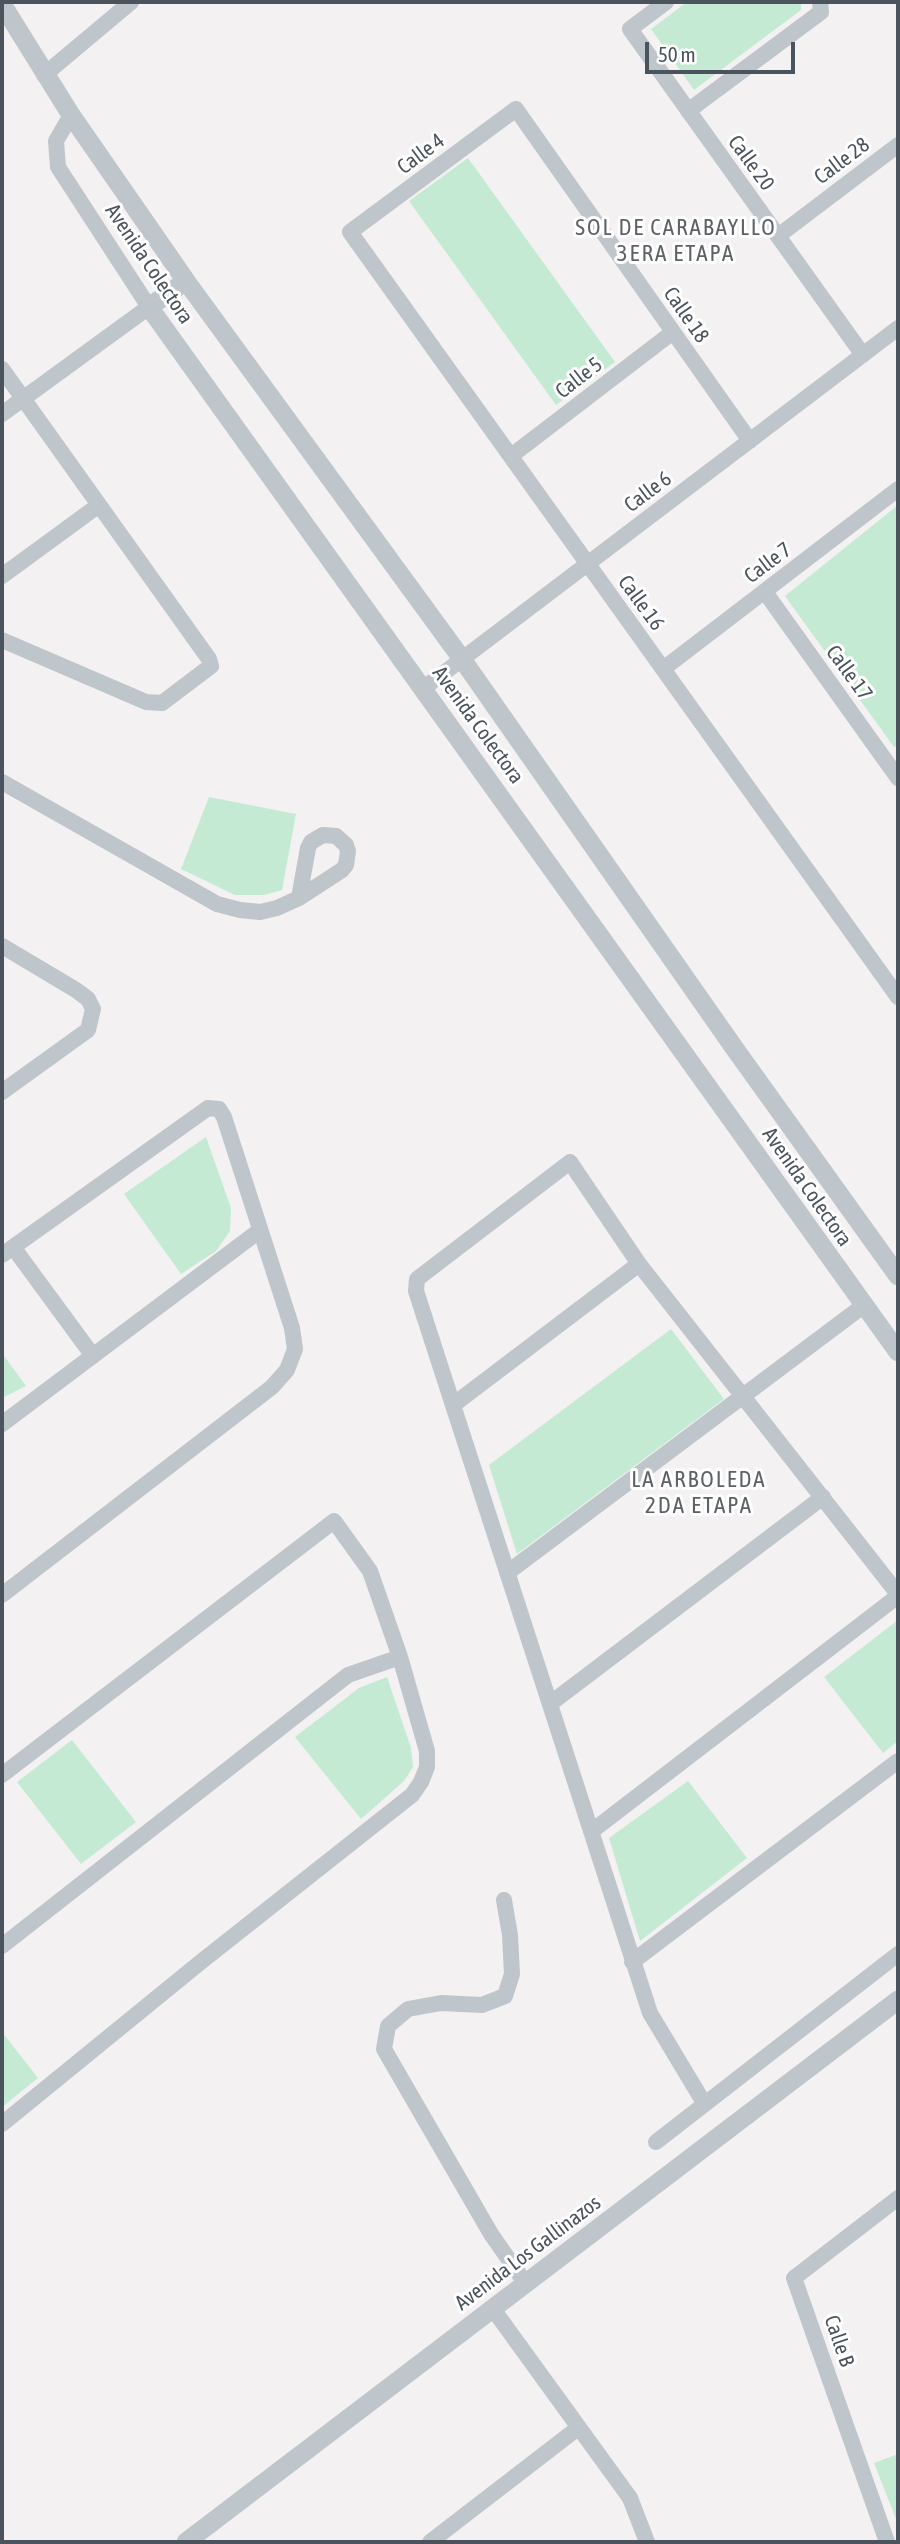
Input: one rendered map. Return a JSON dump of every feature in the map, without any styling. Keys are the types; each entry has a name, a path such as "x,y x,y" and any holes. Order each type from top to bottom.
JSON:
{"street":[{"path":"44,75 131,2"},
{"name":"Calle 20","path":"666,2 630,29 863,355"},
{"name":"Avenida Colectora","path":"2,4 44,75 186,281 462,660 898,1276"},
{"path":"688,111 820,7"},
{"name":"Calle 4","path":"350,232 516,109"},
{"name":"Calle 18","path":"516,109 750,441"},
{"name":"Avenida Colectora","path":"71,115 56,141 58,167 149,307 898,1352"},
{"name":"Calle 28","path":"778,236 898,145"},
{"name":"Calle 16","path":"350,232 897,994"},
{"path":"2,414 186,281"},
{"name":"Calle 6","path":"424,688 898,328"},
{"name":"Calle 5","path":"511,456 673,332"},
{"path":"2,369 211,666 162,704 146,702 2,640"},
{"name":"Calle 7","path":"663,669 898,489"},
{"path":"2,576 99,505"},
{"name":"Calle 17","path":"765,592 898,778"},
{"path":"2,782 216,904 240,911 260,912 278,908 299,898"},
{"path":"2,946 76,990 88,999 93,1009 88,1030 2,1092"},
{"path":"2,1595 272,1387 287,1370 295,1349 292,1328 219,1108 208,1108 7,1251 93,1356"},
{"path":"592,1832 898,1595 639,1264 570,1162 418,1279 415,1291 650,2013 704,2103"},
{"path":"2,1424 260,1231"},
{"path":"453,1405 639,1264"},
{"path":"507,1573 863,1306"},
{"path":"551,1703 823,1497"},
{"path":"2,1775 334,1521 370,1571 400,1657 427,1751 427,1767 412,1795 191,1969 2,2124"},
{"path":"2,1946 348,1675 400,1657"},
{"path":"632,1962 898,1762"},
{"path":"504,1900 510,1935 512,1974 505,1996 482,2005 441,2003 408,2009 388,2026 384,2049 491,2234 526,2284"},
{"path":"656,2142 898,1954"},
{"name":"Avenida Los Gallinazos","path":"186,2542 898,2000"},
{"name":"Calle B","path":"887,2542 794,2277 898,2198"},
{"path":"493,2309 630,2498 647,2542"},
{"path":"430,2542 578,2428"}],"green space":[{"path":"687,2 801,2 801,10 694,90 651,29"},
{"path":"468,158 615,362 556,405 409,201"},
{"path":"898,505 898,745 894,747 785,596"},
{"path":"209,797 296,814 282,890 264,895 235,895 181,869"},
{"path":"206,1137 231,1208 230,1231 216,1251 181,1274 124,1194"},
{"path":"671,1329 724,1399 517,1554 489,1465"},
{"path":"2,1353 26,1386 2,1398"},
{"path":"898,1620 898,1741 883,1753 824,1677"},
{"path":"387,1677 411,1748 413,1767 404,1781 361,1819 295,1737 359,1688"},
{"path":"72,1740 136,1822 81,1864 17,1782"},
{"path":"688,1781 747,1858 640,1941 609,1838"},
{"path":"2,2032 38,2078 2,2107"},
{"path":"898,2454 898,2524 874,2463"}],"district":[{"name":"SOL DE CARABAYLLO 3ERA ETAPA","path":"676,241"},
{"name":"LA ARBOLEDA 2DA ETAPA","path":"699,1493"}]}
